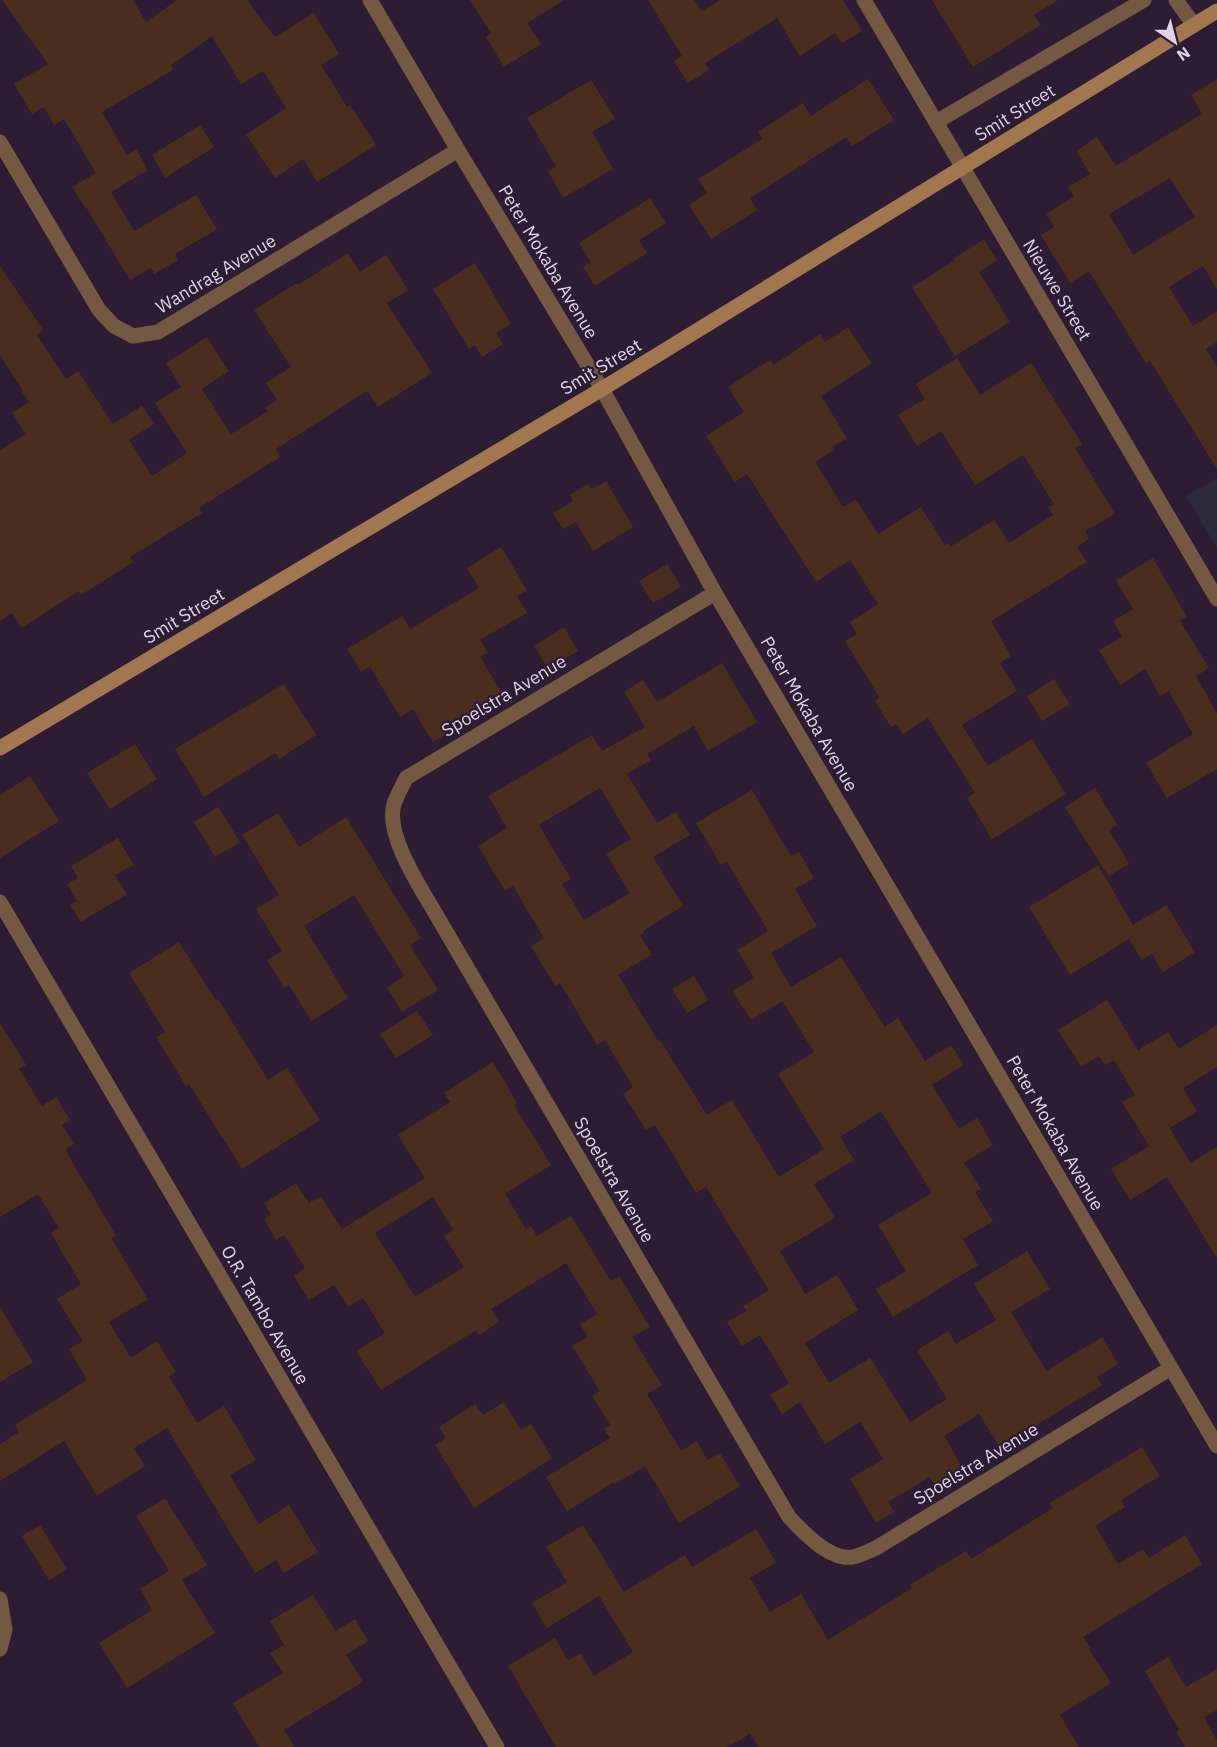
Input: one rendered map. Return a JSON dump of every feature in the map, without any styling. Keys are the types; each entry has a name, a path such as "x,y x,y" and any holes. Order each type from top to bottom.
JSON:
{"street":[{"name":"Peter Mokaba Avenue","path":"370,0 602,389 715,593 1217,1446"},
{"name":"Nieuwe Street","path":"864,0 1217,599"},
{"path":"936,122 1144,0"},
{"path":"1176,0 1194,25"},
{"name":"Smit Street","path":"0,748 602,389 1217,11"},
{"name":"Wandrag Avenue","path":"0,142 99,310 114,326 133,336 158,332 458,150"},
{"name":"Spoelstra Avenue","path":"715,593 406,778 394,806 394,834 411,872 789,1517 806,1535 830,1552 852,1557 876,1548 1171,1368"},
{"name":"O.R. Tambo Avenue","path":"0,902 497,1747"},
{"path":"0,1599 5,1629 0,1649"}],"shaded area":[{"path":"1217,478 1217,548 1186,496"}],"building":[{"path":"2,0 133,0 146,22 177,0 247,0 275,37 314,13 339,54 321,65 347,107 350,105 376,145 317,182 303,159 275,178 246,135 286,108 263,71 241,84 212,36 171,65 173,70 102,112 127,155 136,149 148,170 111,192 134,231 196,195 217,229 175,254 178,260 154,274 151,268 130,280 72,187 96,173 64,119 54,125 44,107 32,114 14,84 48,64"},
{"path":"470,0 564,0 527,23 541,44 504,67 486,37 491,33"},
{"path":"648,0 694,0 702,11 720,0 843,0 862,31 842,43 835,33 800,56 777,18 705,63 709,70 688,83 674,61 682,56"},
{"path":"932,0 1058,0 1034,15 1041,25 973,67"},
{"path":"868,79 894,120 852,146 846,137 750,198 757,210 711,239 689,205 707,193 698,179 762,139 758,132 803,103 811,116"},
{"path":"1217,79 1217,289 1203,266 1169,287 1193,326 1217,311 1217,342 1206,349 1217,367 1217,469 1150,361 1146,363 1089,271 1070,283 1041,235 1054,227 1046,214 1074,196 1068,187 1090,174 1076,151 1097,137 1116,166 1202,114 1191,95","holes":["1170,178 1195,217 1133,255 1109,214"]},
{"path":"591,80 615,118 592,132 613,169 563,198 548,171 556,166 527,118"},
{"path":"200,125 214,147 165,178 152,155"},
{"path":"650,198 666,223 639,240 647,253 595,286 583,267 591,262 579,243"},
{"path":"984,239 997,260 979,272 1010,322 955,356 912,287"},
{"path":"348,253 360,272 386,255 408,290 387,303 432,373 378,407 367,391 276,449 280,457 199,508 202,513 130,557 133,562 81,595 79,591 22,628 12,613 0,621 0,450 26,434 12,413 29,402 0,355 0,266 43,330 37,335 66,379 78,371 113,424 142,406 154,424 129,440 152,476 187,453 155,403 181,387 166,363 207,337 229,371 202,389 231,434 268,411 265,408 277,400 266,383 291,367 254,310"},
{"path":"475,263 511,324 496,333 503,344 482,357 475,345 469,349 433,289"},
{"path":"848,327 872,363 821,396 847,438 815,462 843,507 856,500 878,534 921,507 945,545 949,543 951,546 994,520 1009,543 1053,515 1048,507 1054,504 1023,455 975,485 941,431 917,446 898,415 925,399 916,384 957,358 980,395 1031,363 1082,444 1075,448 1115,514 1085,531 1089,539 1077,547 1087,562 991,621 1011,656 1000,663 1017,691 962,725 988,766 1032,739 1066,794 992,839 967,798 975,793 928,718 903,734 896,724 891,727 875,701 880,698 845,641 857,634 850,622 878,604 850,560 816,582 747,474 735,482 706,436 744,412 728,387 770,360 774,365 820,334 825,342"},
{"path":"606,481 633,527 593,551 576,522 563,529 553,513 573,501 570,495 588,484 592,489"},
{"path":"501,547 527,590 517,596 527,613 480,640 488,653 480,657 505,698 433,742 413,709 400,717 370,667 361,672 347,649 402,616 410,629 479,588 467,568"},
{"path":"1153,558 1187,617 1180,621 1209,668 1196,676 1217,713 1217,769 1167,798 1146,763 1193,734 1169,691 1160,696 1145,669 1120,685 1099,650 1122,637 1113,621 1133,609 1116,580"},
{"path":"667,564 681,587 653,603 639,581"},
{"path":"564,627 578,651 548,669 534,646"},
{"path":"722,663 757,722 708,751 694,726 647,754 651,760 627,774 657,823 676,812 690,835 653,857 683,906 643,931 644,933 640,935 652,954 618,975 707,1115 732,1100 779,1177 824,1149 778,1074 814,1052 782,1001 751,1020 732,991 754,978 737,950 768,931 727,862 721,865 696,823 752,790 791,856 799,852 814,878 795,889 817,926 771,953 791,987 841,957 885,1027 898,1018 925,1061 951,1045 964,1065 932,1085 959,1129 977,1118 993,1145 964,1163 981,1189 975,1192 993,1221 963,1239 978,1265 893,1317 876,1289 906,1271 878,1225 932,1193 881,1111 840,1137 854,1160 814,1184 835,1218 780,1251 805,1294 837,1275 858,1310 805,1343 829,1383 870,1358 910,1422 947,1399 917,1350 948,1331 956,1344 996,1320 974,1284 1027,1251 1050,1289 1011,1312 1046,1371 1102,1337 1118,1364 1097,1377 1102,1385 1033,1427 1036,1432 1003,1452 979,1414 944,1436 964,1470 936,1487 930,1477 888,1502 894,1512 876,1523 850,1479 883,1459 860,1422 825,1444 800,1402 782,1414 770,1395 789,1383 760,1335 742,1346 727,1322 746,1311 743,1306 769,1290 706,1187 696,1193 655,1125 646,1130 623,1094 633,1087 605,1040 597,1045 560,983 555,986 531,946 544,938 513,886 505,891 478,846 507,828 488,796 592,735 602,751 645,727 624,692 643,680 657,702","holes":["600,788 631,839 606,854 630,893 584,920 562,884 571,879 539,825"]},
{"path":"1054,679 1070,704 1042,721 1027,696"},
{"path":"284,684 316,735 279,759 275,753 204,797 175,749"},
{"path":"135,744 157,779 110,809 87,773"},
{"path":"30,776 59,821 0,858 0,795"},
{"path":"1095,788 1117,825 1109,830 1129,864 1108,876 1065,807"},
{"path":"218,807 240,842 215,857 194,822"},
{"path":"278,813 299,847 346,817 421,938 410,945 438,990 402,1012 387,988 404,976 354,895 304,926 348,998 311,1021 289,985 284,988 267,960 282,951 256,909 279,895 242,835"},
{"path":"118,838 134,865 115,875 127,894 81,922 70,905 77,901 67,884 78,878 71,866"},
{"path":"1098,865 1133,925 1166,905 1195,952 1163,972 1152,954 1142,960 1129,939 1070,975 1029,907"},
{"path":"179,942 216,1001 218,999 268,1080 287,1068 320,1120 242,1169 189,1084 186,1086 156,1037 165,1032 129,973"},
{"path":"694,976 708,1000 687,1013 672,989"},
{"path":"1107,1000 1138,1050 1168,1032 1179,1049 1217,1025 1217,1067 1183,1088 1197,1111 1170,1128 1190,1163 1217,1147 1217,1258 1167,1177 1130,1200 1111,1169 1149,1146 1122,1102 1135,1095 1114,1060 1105,1065 1099,1056 1081,1067 1058,1030"},
{"path":"417,1011 433,1035 396,1058 380,1034"},
{"path":"0,1023 26,1065 19,1069 42,1106 56,1097 70,1120 62,1125 74,1144 65,1150 116,1235 111,1238 148,1299 109,1322 131,1358 157,1341 176,1372 169,1376 197,1423 224,1406 256,1460 230,1475 259,1524 289,1505 318,1552 284,1573 276,1560 255,1573 167,1428 134,1448 145,1466 97,1496 64,1441 0,1481 0,1444 19,1432 15,1425 87,1380 69,1349 83,1341 57,1299 81,1284 51,1233 59,1228 38,1194 0,1217"},
{"path":"493,1062 517,1103 514,1105 551,1165 505,1194 526,1229 531,1226 537,1236 571,1216 611,1281 619,1276 650,1327 632,1337 662,1385 647,1394 681,1451 697,1441 707,1460 720,1453 740,1486 679,1523 645,1466 567,1511 546,1477 610,1438 604,1429 610,1425 592,1396 600,1391 572,1346 588,1337 580,1324 597,1314 566,1263 491,1309 499,1322 479,1335 476,1330 381,1390 356,1351 385,1333 363,1298 348,1307 334,1285 309,1300 294,1276 305,1268 284,1235 276,1240 264,1219 271,1214 264,1203 296,1183 309,1203 321,1196 342,1229 425,1178 398,1135 450,1102 444,1093","holes":["433,1197 453,1230 444,1236 464,1267 415,1297 375,1233"]},
{"path":"0,1307 33,1362 0,1382"},
{"path":"504,1402 521,1430 531,1424 552,1458 474,1508 435,1445 446,1438 439,1427 475,1404 483,1415"},
{"path":"1142,1447 1160,1476 1121,1500 1125,1507 1095,1526 1118,1564 1143,1549 1149,1558 1185,1535 1202,1564 1083,1637 1111,1683 1060,1715 1079,1747 758,1747 750,1734 727,1747 556,1747 508,1666 555,1638 568,1660 581,1653 594,1676 633,1652 599,1596 547,1628 532,1603 567,1582 546,1547 583,1525 624,1592 685,1555 692,1567 756,1529 776,1562 750,1578 770,1612 801,1594 828,1640 912,1588 910,1585 966,1551 971,1559 1053,1508 1050,1503"},
{"path":"165,1498 207,1565 182,1580 215,1633 127,1688 99,1643 152,1610 140,1589 169,1571 136,1516"},
{"path":"40,1525 67,1569 49,1580 22,1536"},
{"path":"313,1595 336,1631 355,1619 368,1641 346,1655 363,1682 284,1730 294,1747 259,1747 233,1703 283,1673 270,1653 284,1645 270,1621"},
{"path":"1168,1657 1186,1687 1217,1669 1217,1710 1204,1718 1217,1740 1217,1747 1185,1747 1176,1732 1179,1730 1145,1671"}]}
